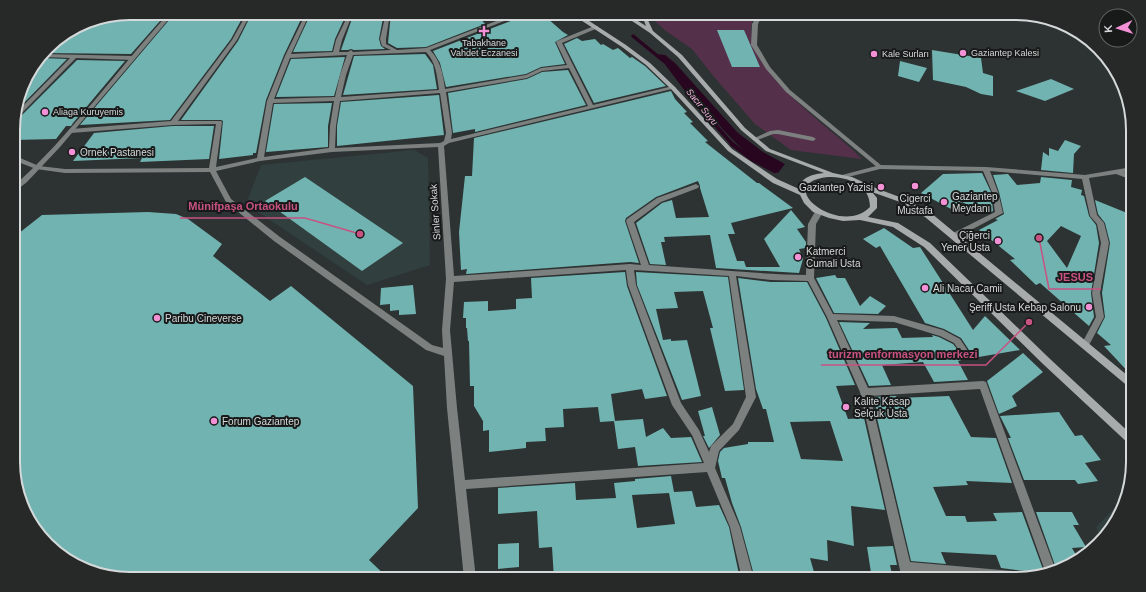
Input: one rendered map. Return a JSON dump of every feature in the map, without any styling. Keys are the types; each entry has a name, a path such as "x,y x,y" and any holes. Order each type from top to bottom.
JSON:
{"main road":[{"path":"585,20 648,64 673,88 730,150 775,181 803,194"},
{"path":"633,20 652,32 680,56 743,129 768,150 832,174"},
{"path":"646,20 652,32"},
{"path":"821,174 832,174 856,180 872,193 875,201 875,208 870,214 862,218 851,220 838,219 819,212 808,204 802,188 805,182 812,177 821,174"},
{"path":"865,186 899,199 922,212 954,236 1126,379"},
{"path":"862,218 895,225 927,245 1046,361 1126,435"}],"street":[{"path":"20,185 38,168 71,131 166,20"},
{"path":"173,123 234,40 246,20"},
{"path":"260,159 270,101 305,20"},
{"path":"336,53 339,40 348,20"},
{"path":"387,20 383,39 384,45 397,51"},
{"path":"288,56 351,52 427,50 503,20"},
{"path":"757,20 755,24 754,45 768,68 788,91 880,168"},
{"path":"591,106 559,42 596,27"},
{"name":"Sinler Sokak","path":"427,50 434,56 444,91 449,133 444,143 450,278 446,330 469,572"},
{"path":"332,150 332,129 344,68 351,52"},
{"path":"49,56 132,58"},
{"path":"22,109 75,56"},
{"path":"270,101 338,99 444,91 520,78 541,70 570,66"},
{"path":"20,160 38,168 64,171 212,170 260,159 332,150 444,143 591,106 673,88"},
{"path":"71,131 173,123 219,122 212,170 228,200 277,239 429,348 448,353"},
{"path":"756,139 762,138 772,132 813,139"},
{"path":"844,176 880,168 986,169 1085,177 1126,170"},
{"path":"954,236 999,213 995,192 986,169"},
{"path":"1117,172 1126,176"},
{"path":"1085,177 1094,216 1102,229 1105,244 1096,293 1100,317 1085,345"},
{"path":"646,268 630,221 659,200 696,186"},
{"path":"819,212 812,224 810,278 831,317 865,392 907,572"},
{"path":"450,278 630,266 771,277 810,278"},
{"path":"630,266 632,285 676,405 696,433 711,467 734,527 746,572"},
{"path":"711,467 714,449 736,427 751,397 732,273"},
{"path":"831,317 894,319 943,333 957,341 966,354"},
{"path":"865,392 983,385 1049,567"},
{"path":"460,485 711,467"},
{"path":"906,567 960,572"}],"shaded area":[{"path":"653,20 754,20 751,32 756,52 769,73 788,93 862,159 791,150 755,124 692,49 666,31"},
{"path":"658,54 665,55 675,63 737,132 763,152 785,164 778,173 752,158 713,119"},
{"path":"414,150 428,158 430,265 367,285 246,204 261,165"},
{"path":"1117,506 1099,534 1096,527"}],"building":[{"path":"161,20 131,54 51,53 75,35 95,26 116,21"},
{"path":"169,20 241,20 231,39 170,120 80,125"},
{"path":"248,20 301,20 284,55 266,100 256,153 253,153 253,155 219,159 223,121 181,120 238,41"},
{"path":"308,20 344,20 335,39 332,51 293,52"},
{"path":"352,20 383,20 379,39 381,46 385,49 341,50"},
{"path":"390,20 482,20 485,24 426,47 397,48 388,43"},
{"path":"513,20 549,20 568,35 555,42 565,64 541,67 526,74 446,87 440,63 433,51"},
{"path":"717,30 744,30 760,67 732,67"},
{"path":"577,38 582,41 595,39 601,45 603,44 613,50 618,48 630,58 632,57 645,66 666,86 594,103 564,44"},
{"path":"932,50 981,58 983,73 993,76 993,96 981,94 966,87 933,80"},
{"path":"425,54 433,65 437,89 343,95 354,56"},
{"path":"345,57 334,96 276,97 291,59"},
{"path":"47,58 67,59 24,103 31,82"},
{"path":"77,60 125,61 71,126 66,126 56,139 20,140 21,116"},
{"path":"900,61 927,68 919,82 898,76"},
{"path":"568,70 586,105 475,132 475,129 453,133 448,93 527,79 542,72"},
{"path":"1051,79 1074,89 1045,101 1016,91"},
{"path":"671,91 675,99 687,112 684,113 693,122 690,123 708,141 705,142 757,183 793,208 731,223 735,234 728,234 737,261 744,261 746,267 780,267 764,239 791,210 805,227 797,229 806,242 806,248 799,249 803,259 799,273 716,268 710,235 664,237 665,242 661,242 666,265 650,264 636,223 662,203 672,200 676,218 709,217 698,181 656,197 626,218 625,221 639,263 630,262 466,274 467,269 461,270 459,232 465,176 472,176 474,138"},
{"path":"439,95 444,135 337,146 337,126 341,102"},
{"path":"332,103 328,126 328,147 266,152 274,104"},
{"path":"173,126 214,126 209,159 140,162 142,158 73,161 94,133"},
{"path":"1065,140 1081,146 1074,154 1073,173 1041,170 1043,152 1049,156 1049,148 1058,151"},
{"path":"982,173 991,192 993,211 987,214 962,202 953,210 921,193 943,174"},
{"path":"1008,174 1017,185 1040,183 1041,177 1072,180 1071,187 1082,190 1081,195 1084,196 1089,216 1096,225 1099,243 1091,293 1094,317 1089,326 1040,283 1036,285 1010,260 1015,259 979,230 998,220 995,219 1004,214 993,175","holes":["1061,226 1081,236 1067,268 1047,241"]},
{"path":"305,177 403,243 362,271 265,201"},
{"path":"1095,200 1126,213 1126,370 1104,346 1111,345 1097,333 1105,317 1102,293 1110,243 1105,223 1098,214"},
{"name":"Forum Gaziantep","path":"148,212 176,214 188,219 222,244 213,256 270,301 291,286 413,386 418,508 369,560 382,572 123,572 109,570 82,561 58,545 47,534 31,510 26,497 22,483 20,462 20,232 42,215"},
{"name":"Ali Nacar Camii","path":"884,228 913,248 920,247 973,330 985,316 1020,350 967,359 971,353 961,338 944,329 925,323 880,246 876,248 863,239"},
{"path":"625,272 627,286 667,396 645,399 642,389 611,394 615,421 600,422 598,407 563,409 564,427 545,428 546,441 526,442 526,448 489,452 489,430 483,431 483,421 474,406 474,386 470,386 469,341 466,328 466,318 463,318 464,302 488,301 488,311 516,309 516,299 532,298 531,278"},
{"path":"636,272 728,277 744,390 725,391 710,328 713,328 703,291 674,292 678,308 656,309 663,340 687,340 701,396 682,400 637,285"},
{"path":"835,275 837,278 845,278 860,306 870,296 886,306 878,314 834,313 816,278"},
{"path":"738,278 771,282 807,282 826,318 855,385 836,386 848,419 864,418 885,510 851,506 854,546 827,540 828,561 810,558 814,572 753,572 741,527 725,478 722,478 718,461 720,452 724,448 748,444 748,442 774,442 766,409 763,409 756,389","holes":["830,421 843,461 801,459 790,422"]},
{"path":"413,285 416,314 399,315 399,310 390,311 390,304 380,305 381,288"},
{"path":"839,322 870,323 863,329 897,328 902,338 933,337 932,335 939,337 953,344 965,359 958,361 968,380 934,382 923,362 882,365 891,385 869,386"},
{"path":"1023,353 1043,372 1012,396 1017,406 999,414 987,381"},
{"path":"896,396 897,398 949,396 971,437 996,438 1012,483 966,481 968,485 933,487 946,516 965,516 967,522 997,521 993,513 1022,512 1043,568 1026,572 1001,568 996,555 941,552 946,564 911,561 877,418 880,418 872,397"},
{"path":"712,407 720,435 709,448 703,436 705,436 698,411"},
{"path":"1059,412 1075,436 1082,435 1101,460 1085,463 1098,481 1078,484 1075,480 1024,480 1008,438 1011,438 1000,416"},
{"path":"643,419 646,437 663,428 671,438 691,437 702,462 638,466 635,447 618,449 614,421"},
{"path":"671,476 674,492 692,491 696,507 719,505 729,527 739,572 554,572 552,547 539,548 537,511 498,514 498,488 575,483 576,500 616,498 614,483 635,481 635,479","holes":["669,493 675,524 637,528 632,495"]},
{"path":"1036,512 1072,512 1079,525 1073,525 1086,547 1072,548 1075,554 1055,565"},
{"path":"519,543 519,567 498,569 498,544"},
{"path":"893,546 897,565 890,565 892,572 871,572 867,547"}],"waterway":[{"name":"Sacır Suyu","path":"633,36 666,63 697,104 732,144"},
{"name":"Sacır Suyu","path":"732,144 752,159 775,171"}],"place":[{"name":"Tabakhane Vahdet Eczanesi","path":"484,31"},
{"name":"Gaziantep Kalesi","path":"963,53"},
{"name":"Kale Surları","path":"874,54"},
{"name":"Aliaga Kuruyemis","path":"45,112"},
{"name":"Ornek Pastanesi","path":"72,152"},
{"name":"Cigerci Mustafa","path":"915,186"},
{"name":"Gaziantep Yazisi","path":"881,187"},
{"name":"Gaziantep Meydanı","path":"944,202"},
{"name":"Münifpaşa Ortaokulu","path":"360,234"},
{"name":"JESUS","path":"1039,238"},
{"name":"Çiğerci Yener Usta","path":"998,241"},
{"name":"Katmerci Cumali Usta","path":"798,257"},
{"name":"Ali Nacar Camii","path":"925,288"},
{"name":"Şeriff Usta Kebap Salonu","path":"1089,307"},
{"name":"Paribu Cineverse","path":"157,318"},
{"name":"turizm enformasyon merkezi","path":"1029,322"},
{"name":"Kalite Kasap Selçuk Usta","path":"846,407"},
{"name":"Forum Gaziantep","path":"214,421"}]}
